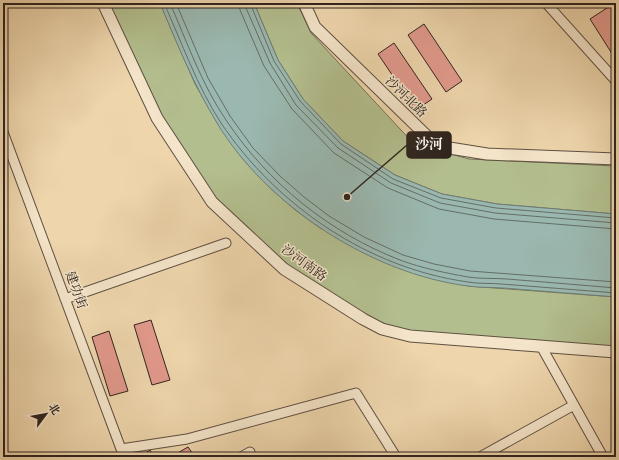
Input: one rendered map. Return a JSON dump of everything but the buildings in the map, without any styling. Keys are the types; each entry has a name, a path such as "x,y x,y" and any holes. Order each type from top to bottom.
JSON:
{"street":[{"name":"沙河南路","path":"103,3 157,118 212,202 284,270 363,319 382,329 410,336 616,352"},
{"name":"沙河北路","path":"304,3 315,27 437,146 488,154 616,159"},
{"path":"546,3 616,80"},
{"name":"建功街","path":"3,132 123,453"},
{"path":"65,299 226,243"},
{"path":"541,346 603,457"},
{"path":"123,453 186,439 356,393 396,457"},
{"path":"480,457 574,405"},
{"path":"241,457 250,452"}],"green space":[{"path":"106,3 160,3 195,84 218,124 242,158 269,187 294,209 320,228 468,286 616,297 616,351 409,334 383,326 286,266 215,202 159,117"},
{"path":"254,3 297,3 311,33 414,144 469,159 616,166 616,214 497,204 442,194 395,175 343,141 303,99 278,60"}],"water":[{"path":"160,3 254,3 278,60 303,99 343,141 395,175 442,194 497,204 616,214 616,297 504,288 472,287 432,279 395,267 360,251 325,231 293,208 264,182 238,153 217,123 193,79"}],"place":[{"name":"沙河","path":"347,197"}]}
